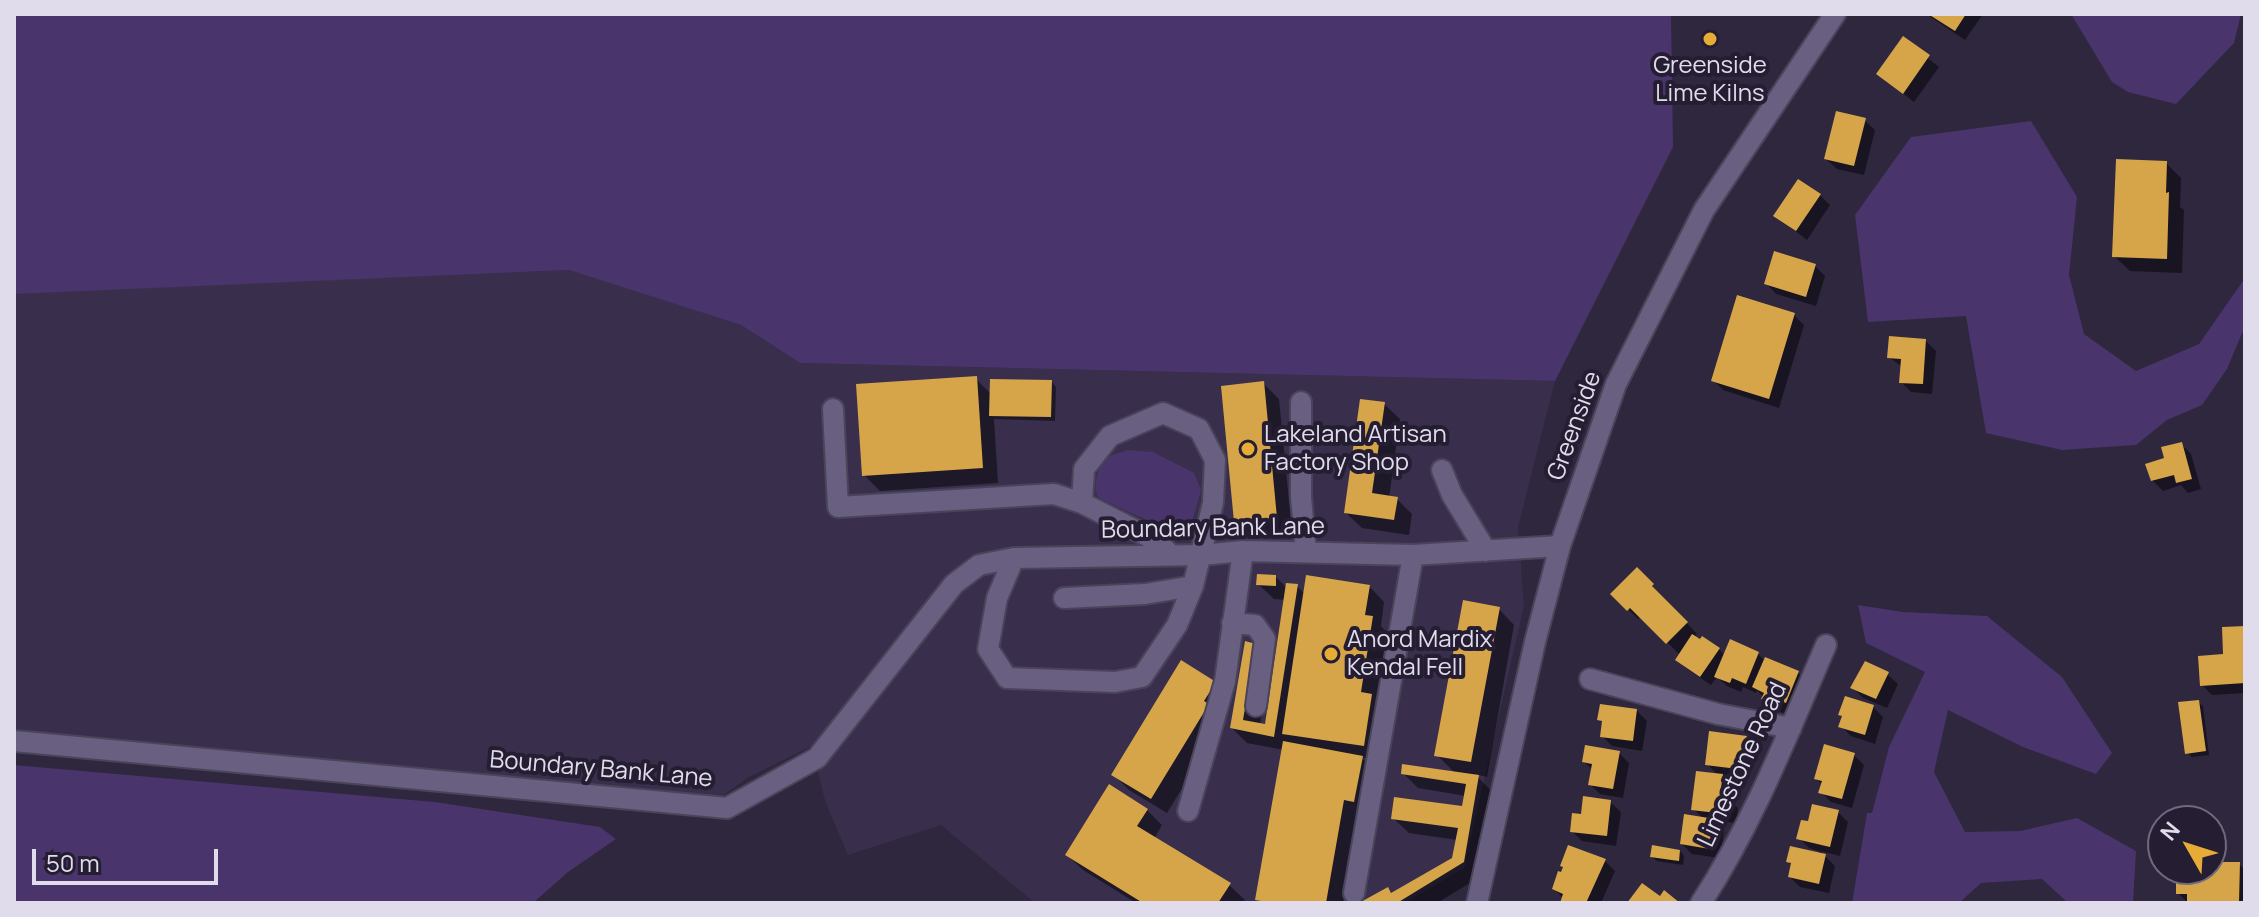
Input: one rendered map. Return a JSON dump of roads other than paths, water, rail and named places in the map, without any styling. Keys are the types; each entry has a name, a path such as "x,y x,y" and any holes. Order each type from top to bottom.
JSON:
{"street":[{"name":"Greenside","path":"1477,903 1535,642 1560,546 1616,384 1704,210 1835,14"},
{"path":"1301,402 1301,497 1306,552"},
{"path":"833,409 838,507 1054,494 1082,503 1155,540 1170,554"},
{"path":"1014,558 997,598 988,649 1007,678 1115,682 1142,677 1177,625 1193,586 1212,507 1215,460 1199,429 1163,413 1110,436 1084,469 1082,503"},
{"path":"1442,470 1452,495 1486,551"},
{"name":"Boundary Bank Lane","path":"14,741 727,808 817,758 954,584 979,565 1014,558 1202,555 1243,551 1413,555 1560,546"},
{"path":"1188,811 1225,681 1243,551"},
{"path":"1354,893 1413,555"},
{"path":"1064,598 1145,594 1193,586"},
{"path":"1232,623 1255,625 1265,639 1256,706"},
{"name":"Limestone Road","path":"1701,903 1730,859 1762,797 1826,645"},
{"path":"1590,679 1718,714 1791,728"}],"place":[{"name":"Greenside Lime Kilns","path":"1710,39"},
{"name":"Lakeland Artisan Factory Shop","path":"1248,449"},
{"name":"Anord Mardix Kendal Fell","path":"1331,654"}]}
